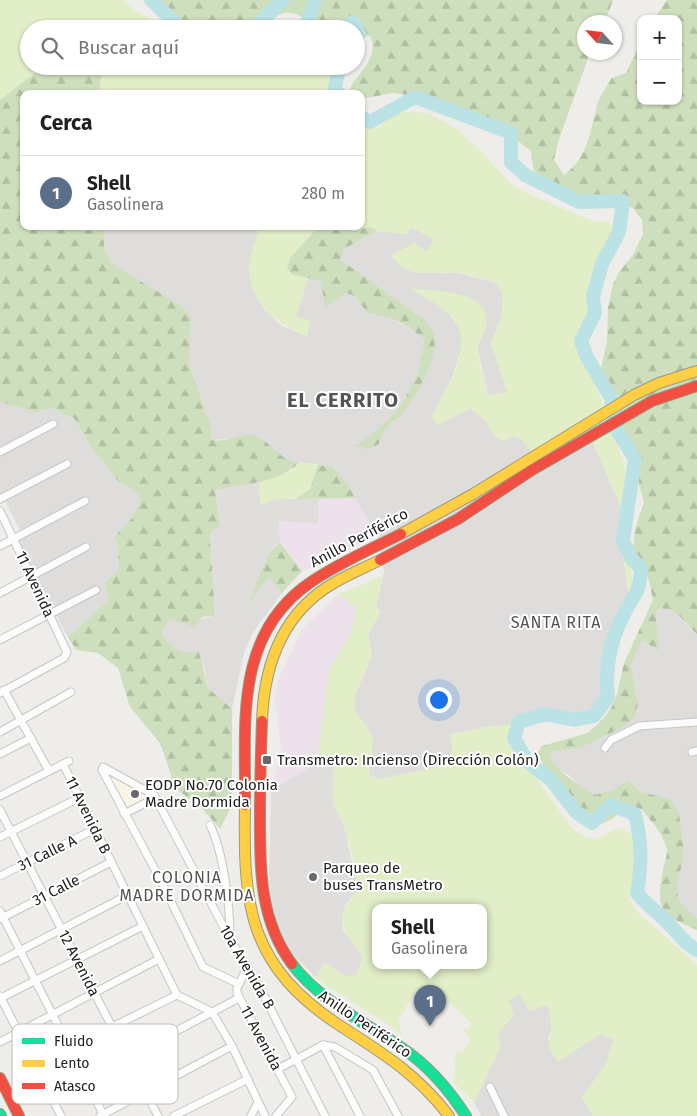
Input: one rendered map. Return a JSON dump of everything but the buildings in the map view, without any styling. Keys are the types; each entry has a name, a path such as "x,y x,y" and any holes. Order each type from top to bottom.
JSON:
{"main road":[{"name":"Anillo Periférico","path":"449,1116 414,1076 321,1014 290,987 262,944 247,898 244,875 246,698 255,656 266,631 294,595 319,575 472,494 634,395 659,383 697,371"},
{"name":"Anillo Periférico","path":"466,1116 449,1091 424,1064 316,991 298,974 276,942 263,902 260,876 261,702 268,663 284,631 313,598 351,574 458,519 532,470 627,415 652,402 697,386"},
{"path":"0,1078 12,1102"},
{"path":"13,1104 19,1116"}],"street":[{"path":"0,452 53,424"},
{"path":"0,499 66,464"},
{"path":"0,546 85,501"},
{"name":"11 Avenida","path":"0,511 66,648 64,658 2,692"},
{"path":"0,593 86,547"},
{"path":"0,640 96,590"},
{"name":"11 Avenida B","path":"2,692 22,720 49,771 66,762 79,798 177,995"},
{"path":"0,732 71,692"},
{"path":"605,748 611,740 639,726 697,722"},
{"path":"0,754 31,738"},
{"name":"10a Avenida B","path":"124,814 102,768 106,767 150,792 155,798 230,939 297,1058 325,1116"},
{"path":"0,796 49,771"},
{"path":"0,837 79,798"},
{"path":"155,798 124,814 161,881 202,967 239,984 247,968"},
{"name":"12 Avenida","path":"0,810 110,1024"},
{"path":"210,825 220,852 230,920 230,939"},
{"name":"31 Calle A","path":"0,876 95,829"},
{"name":"31 Calle","path":"1,916 111,862"},
{"path":"0,961 128,895"},
{"path":"1,916 58,1024"},
{"path":"13,1024 0,997 36,981 142,926"},
{"path":"37,1024 159,959"},
{"name":"11 Avenida","path":"239,984 237,988 239,998 292,1097 280,1114"},
{"path":"118,1024 177,995 212,1012 232,1046 265,1116"},
{"path":"178,1030 239,998"},
{"path":"0,1042 12,1037"},
{"path":"323,1045 360,1116"},
{"path":"278,1069 323,1045 335,1047 373,1070 398,1116"},
{"path":"178,1074 232,1046"},
{"path":"174,1116 248,1079"},
{"path":"490,1088 504,1116"},
{"path":"251,1116 258,1102"},
{"path":"54,1104 60,1116"},
{"path":"102,1115 122,1104"},
{"name":"12 Avenida","path":"152,1104 158,1116"}],"shaded area":[{"path":"412,227 434,240 415,273 459,273 496,283 503,295 502,316 491,343 507,392 488,395 477,347 483,335 411,289 448,313 461,330 462,347 452,378 432,416 438,425 470,408 485,420 495,436 503,441 513,436 523,438 530,450 585,438 594,445 621,507 620,536 631,611 606,654 605,684 600,700 586,715 542,723 492,726 450,734 455,764 379,779 369,775 373,740 367,727 355,712 355,695 372,656 368,634 380,612 376,607 384,571 378,535 349,486 332,466 287,461 267,443 233,438 212,440 211,427 189,365 191,317 111,263 104,247 105,230 259,230 249,272 264,309 282,326 307,336 296,316 308,278 322,281 355,296 367,313 381,314 415,331 424,339 423,357 410,392 385,424 372,436 356,446 379,444 386,428 400,418 413,399 434,350 425,320 341,260 344,249 377,231 405,234"},
{"path":"0,402 36,412 51,408 74,418 92,448 119,482 132,489 141,498 133,517 114,537 118,546 119,570 105,582 109,600 68,637 17,540 23,536 3,497 0,498"},
{"path":"259,482 260,505 277,499 319,499 318,524 279,521 280,543 273,548 264,565 239,627 228,630 215,615 210,533 221,526 215,490"},
{"path":"355,498 378,535 302,571 280,543 279,521 318,524 319,499"},
{"path":"269,576 282,593 253,632 244,653 232,709 208,688 204,666 172,647 161,634 170,619 186,624 215,615 228,630 239,627 248,604"},
{"path":"339,594 357,609 349,637 329,670 318,759 314,765 271,790 281,750 275,700 278,680 302,629"},
{"path":"664,608 675,613 697,634 697,919 678,900 677,881 683,862 679,813 652,796 641,792 628,780 614,789 596,795 582,789 569,775 556,768 550,758 552,752 580,748 638,702 631,665 633,655 642,640 658,650 656,616 658,609"},
{"name":"Parqueo de buses TransMetro","path":"326,758 334,764 333,803 344,826 358,889 346,904 342,916 343,930 363,957 356,975 345,976 325,963 315,977 292,953 277,924 269,888 271,790 314,765 318,759"},
{"name":"EODP No.70 Colonia Madre Dormida","path":"106,770 153,798 129,809"},
{"path":"520,994 548,1005 552,1026 548,1040 601,1034 614,1039 605,1066 582,1097 593,1116 481,1116 474,1102 501,1046 497,1034 513,1015 509,1000"}],"green space":[{"path":"0,0 125,0 133,9 152,20 20,20 20,75 32,75 0,100"},
{"path":"156,0 613,0 608,15 577,15 577,60 587,60 558,142 554,160 564,175 579,160 584,151 602,93 612,78 626,73 637,50 637,105 682,105 682,15 657,15 667,0 697,0 697,634 674,613 669,610 658,609 656,616 659,651 642,640 631,665 638,703 635,717 623,727 580,748 552,752 550,758 571,779 596,795 614,789 628,780 641,792 670,799 679,813 683,845 683,862 677,881 678,900 697,919 697,930 675,919 663,909 660,894 667,853 666,845 657,828 641,809 624,807 612,819 599,825 585,820 562,796 545,768 538,752 542,746 588,733 604,718 617,694 624,663 653,600 649,580 633,550 635,529 644,502 618,412 600,373 607,341 608,307 613,284 619,272 633,255 643,234 642,220 633,208 611,201 590,202 568,192 553,190 539,181 533,168 531,151 509,134 407,95 393,93 365,98 365,90 351,90 350,88 359,75 365,75 365,67 371,56 372,43 370,36 365,37 365,20 306,20 299,15 284,13 267,20 179,20"},
{"path":"32,75 101,75 99,90 20,90 20,230 105,230 104,247 111,263 181,306 191,317 189,365 211,427 212,440 217,441 242,435 252,435 264,441 284,458 299,463 291,470 271,479 215,490 221,526 210,533 215,615 202,617 195,627 170,619 161,634 177,649 192,653 199,652 208,688 232,709 232,805 220,829 201,807 176,789 160,743 130,707 118,668 98,653 76,650 68,637 109,600 105,582 119,570 118,546 114,537 133,517 141,498 132,489 119,482 92,448 74,418 51,408 36,412 0,402 0,100"},
{"path":"101,75 342,75 339,78 336,90 99,90"},
{"path":"391,113 428,113 458,130 483,153 510,183 526,193 595,222 604,221 612,225 614,236 613,254 596,287 590,304 584,328 583,343 585,358 611,424 626,471 632,499 627,540 634,593 631,611 620,536 621,507 594,445 585,438 543,453 536,452 531,450 517,437 513,436 503,441 494,436 485,420 470,408 437,425 432,416 457,365 461,351 461,338 457,325 445,310 409,288 444,291 469,297 485,311 487,321 478,346 478,356 488,395 507,392 491,343 502,316 503,295 496,283 477,277 448,272 414,272 398,264 391,255 414,243 427,252 434,240 412,227 405,234 377,231 370,227 365,228 365,129 379,128"},
{"path":"370,227 377,231 344,249 341,260 425,320 432,328 435,342 434,353 426,376 414,398 402,415 387,428 379,444 368,449 355,446 382,426 403,401 418,372 424,339 398,322 383,316 367,313 355,296 346,293 325,307 321,281 291,274 287,267 291,257 315,230 354,231 365,230 365,228"},
{"path":"259,230 315,230 291,257 291,274 308,278 296,316 311,321 307,336 287,326 261,304 251,284 249,267"},
{"path":"299,463 318,465 314,478 304,493 298,497 260,505 259,482 291,471"},
{"path":"318,465 332,466 349,486 355,498 295,499 310,489"},
{"path":"280,543 302,571 282,593 269,577 248,604 264,562"},
{"path":"383,576 376,607 381,612 368,634 372,656 355,695 355,712 367,727 373,740 369,775 379,779 454,764 450,734 492,726 519,724 514,734 515,748 572,829 582,835 595,839 622,828 633,837 636,845 636,860 630,899 637,912 697,965 697,1116 593,1116 582,1097 605,1066 614,1039 601,1034 558,1062 549,1048 551,1022 548,1005 529,1011 519,994 509,1000 514,1015 497,1034 501,1046 474,1102 454,1083 456,1049 462,1053 471,1038 463,1031 464,1028 470,1030 471,1023 432,987 417,989 398,1020 402,1035 315,977 325,963 345,976 363,957 347,935 343,921 346,905 353,897 355,866 344,826 333,803 334,781 326,758 318,759 329,670 349,637 357,609 339,594"}],"waterway":[{"path":"151,0 172,20"},
{"path":"263,20 283,0"},
{"path":"308,20 315,0"},
{"path":"336,90 337,75"},
{"path":"365,119 370,122 415,97 511,133 511,162 525,175 579,202 623,201 619,232 602,264 593,297 595,313 581,341 587,357 611,398 615,427 635,459 623,541 632,559 641,568 639,584 618,627 612,646 607,677 608,697 594,716 574,720 545,714 519,722 514,738 527,761 552,781 576,812 592,823 611,805 635,814 641,854 637,893 684,940 697,950"}],"traffic: fast":[{"path":"292,964 318,991 349,1014 398,1045 428,1069 466,1116"}],"traffic: slow":[{"path":"401,534 473,494 634,395 659,383 697,371"},
{"path":"262,721 267,681 272,661 288,626 300,610 315,596 332,584 380,560"},
{"path":"245,805 246,875 250,905 258,932 270,958 287,981 311,1004 400,1066 425,1089 449,1116"}],"traffic: jam":[{"path":"380,560 458,519 532,470 652,401 697,386"},
{"path":"245,805 245,743 249,683 256,654 268,628 286,603 311,582 344,562 401,534"},
{"path":"262,721 260,830 263,890 273,928 292,964"},
{"path":"0,1078 12,1102"},
{"path":"13,1104 19,1116"}],"place":[{"name":"Transmetro: Incienso (Dirección Colón)","path":"267,760"},
{"name":"EODP No.70 Colonia Madre Dormida","path":"135,794"},
{"name":"Parqueo de buses TransMetro","path":"313,877"},
{"name":"Shell","path":"430,1026"}],"district":[{"name":"EL CERRITO","path":"343,400"},
{"name":"SANTA RITA","path":"556,622"},
{"name":"COLONIA MADRE DORMIDA","path":"187,886"}]}
